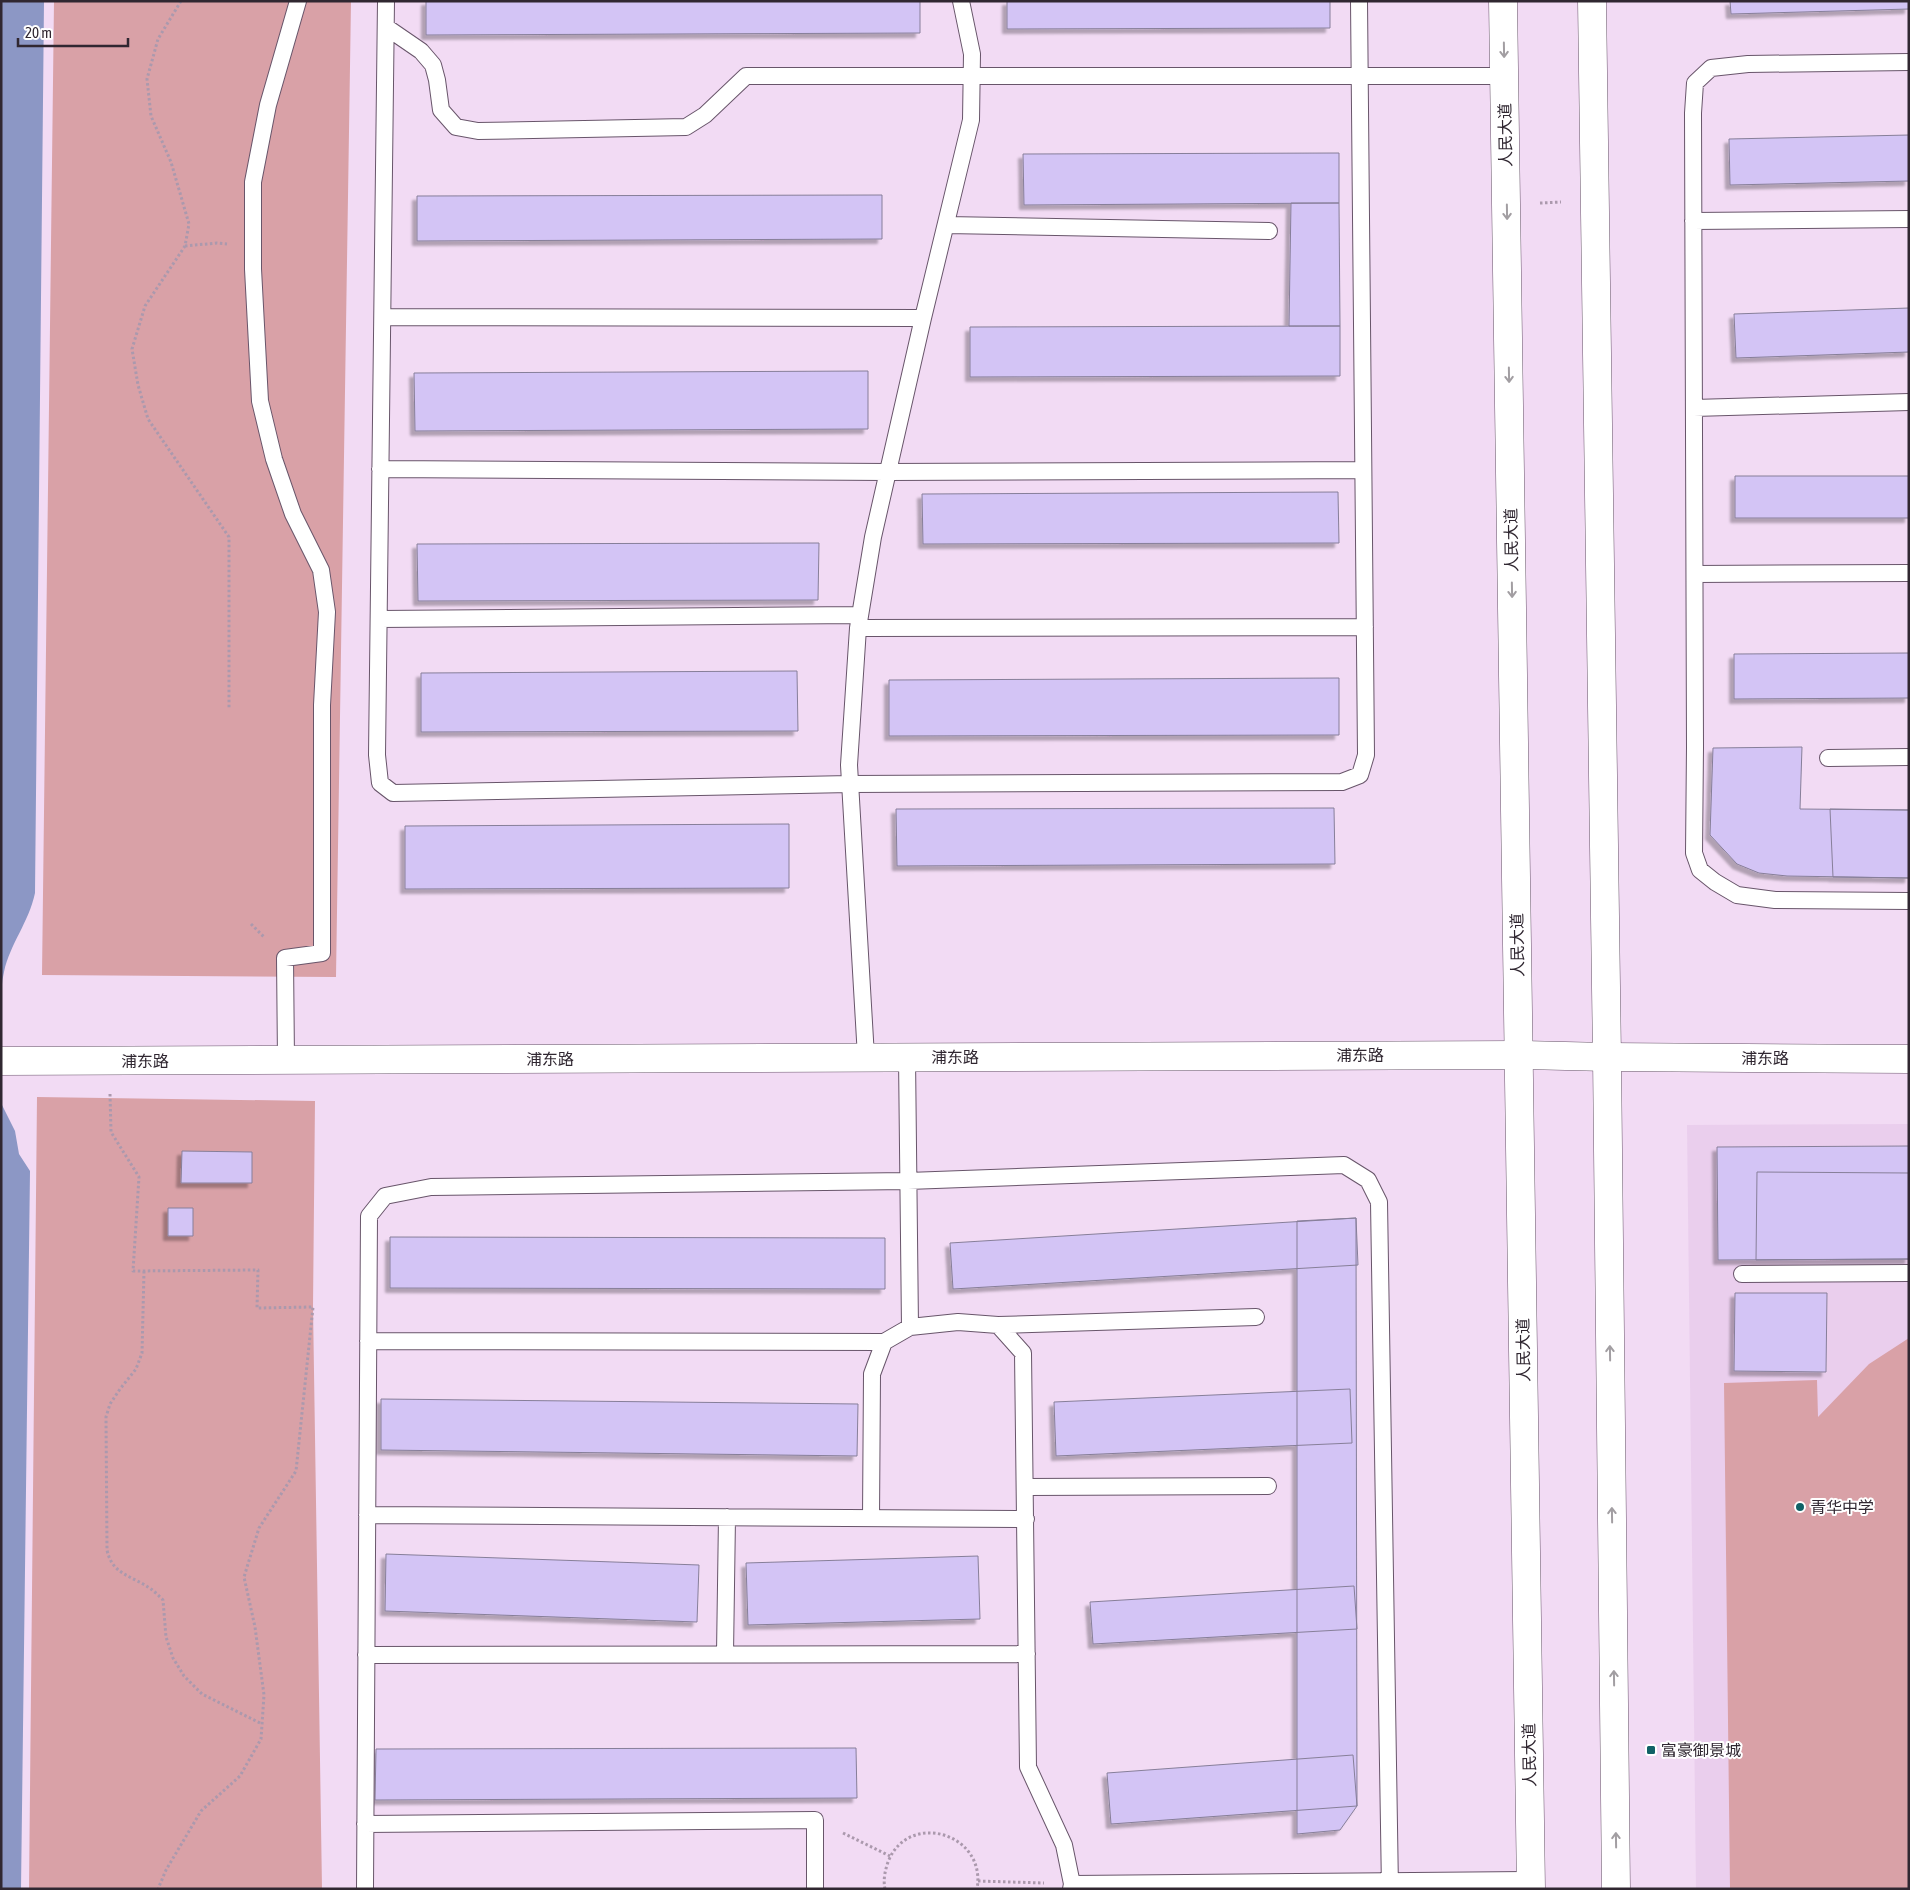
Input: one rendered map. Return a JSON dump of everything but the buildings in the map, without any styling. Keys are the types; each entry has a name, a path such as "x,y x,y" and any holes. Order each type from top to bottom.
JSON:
{"main road":[{"name":"人民大道","path":"1503,1 1531,1884"},
{"path":"1592,1 1607,1057 1616,1889"},
{"name":"浦东路","path":"4,1061 1519,1054 1607,1057 1909,1058"}],"lane":[{"path":"286,1060 285,958 322,954 322,705 327,612 321,570 293,514 274,459 260,401 253,248 253,182 268,105 298,1"},
{"path":"386,1 377,755 380,783 393,793 850,784 1342,782 1360,775 1366,755 1359,1"},
{"path":"866,1057 850,784 859,621 873,537 887,472 971,120 972,54 961,1"},
{"path":"386,27 420,50 432,65 437,80 441,110 456,127 478,131 686,127 705,115 746,76 1504,76"},
{"path":"1909,62 1748,64 1711,68 1695,83 1693,113 1694,853 1700,870 1715,882 1737,895 1775,900 1909,901"},
{"path":"1693,221 1909,219"},
{"path":"946,225 1269,231"},
{"path":"383,317 923,318"},
{"path":"1694,408 1909,402"},
{"path":"380,469 887,472 1364,470"},
{"path":"1695,574 1909,573"},
{"path":"379,619 859,621 1365,627"},
{"path":"1828,758 1909,757"},
{"path":"907,1057 910,1327"},
{"path":"365,1889 369,1216 385,1196 431,1187 908,1181 1344,1166 1368,1180 1379,1202 1390,1885"},
{"path":"1742,1274 1909,1274"},
{"path":"368,1341 884,1342 910,1327 958,1322 998,1325 1256,1317"},
{"path":"998,1325 1023,1353 1028,1767 1064,1845 1072,1886 1531,1884"},
{"path":"871,1518 872,1374 884,1342"},
{"path":"1026,1487 1268,1486"},
{"path":"367,1515 1026,1519"},
{"path":"725,1654 727,1517"},
{"path":"366,1655 1027,1654"},
{"path":"365,1824 815,1820 815,1889"}],"path":[{"path":"181,1 158,38 147,79 151,116 171,162 188,224 185,246 145,306 132,349 138,385 148,419 229,537 229,708"},
{"path":"1506,203 1595,202"},
{"path":"185,246 218,243 253,248"},
{"path":"110,1061 111,1132 139,1177 133,1271 258,1270 257,1308 313,1307 296,1471 259,1528 244,1577 255,1627 263,1685 261,1739 240,1776 201,1811 166,1870 158,1889"},
{"path":"144,1271 142,1353 136,1369 110,1404 106,1417 107,1550 110,1561 120,1571 151,1588 163,1600 166,1637 173,1658 184,1676 202,1694 262,1724"},
{"path":"815,1820 890,1856"},
{"path":"885,1889 885,1870 890,1856 900,1844 913,1836 928,1832 944,1834 958,1840 969,1851 976,1865 977,1889"},
{"path":"978,1881 1072,1886"}],"shaded area":[{"path":"54,1 351,1 336,977 42,975"},
{"path":"37,1097 315,1101 313,1307 322,1889 29,1889"},
{"name":"青华中学","path":"1909,1124 1909,1889 1696,1889 1687,1125"},
{"path":"1909,1338 1909,1889 1730,1889 1724,1383 1817,1380 1818,1417 1869,1364"}],"water":[{"path":"1,1 44,1 35,893 4,972 1,1019"},
{"path":"1,1103 15,1131 19,1154 30,1171 21,1889 1,1889"}],"place":[{"name":"青华中学","path":"1800,1507"},
{"name":"富豪御景城","path":"1651,1750"}]}
